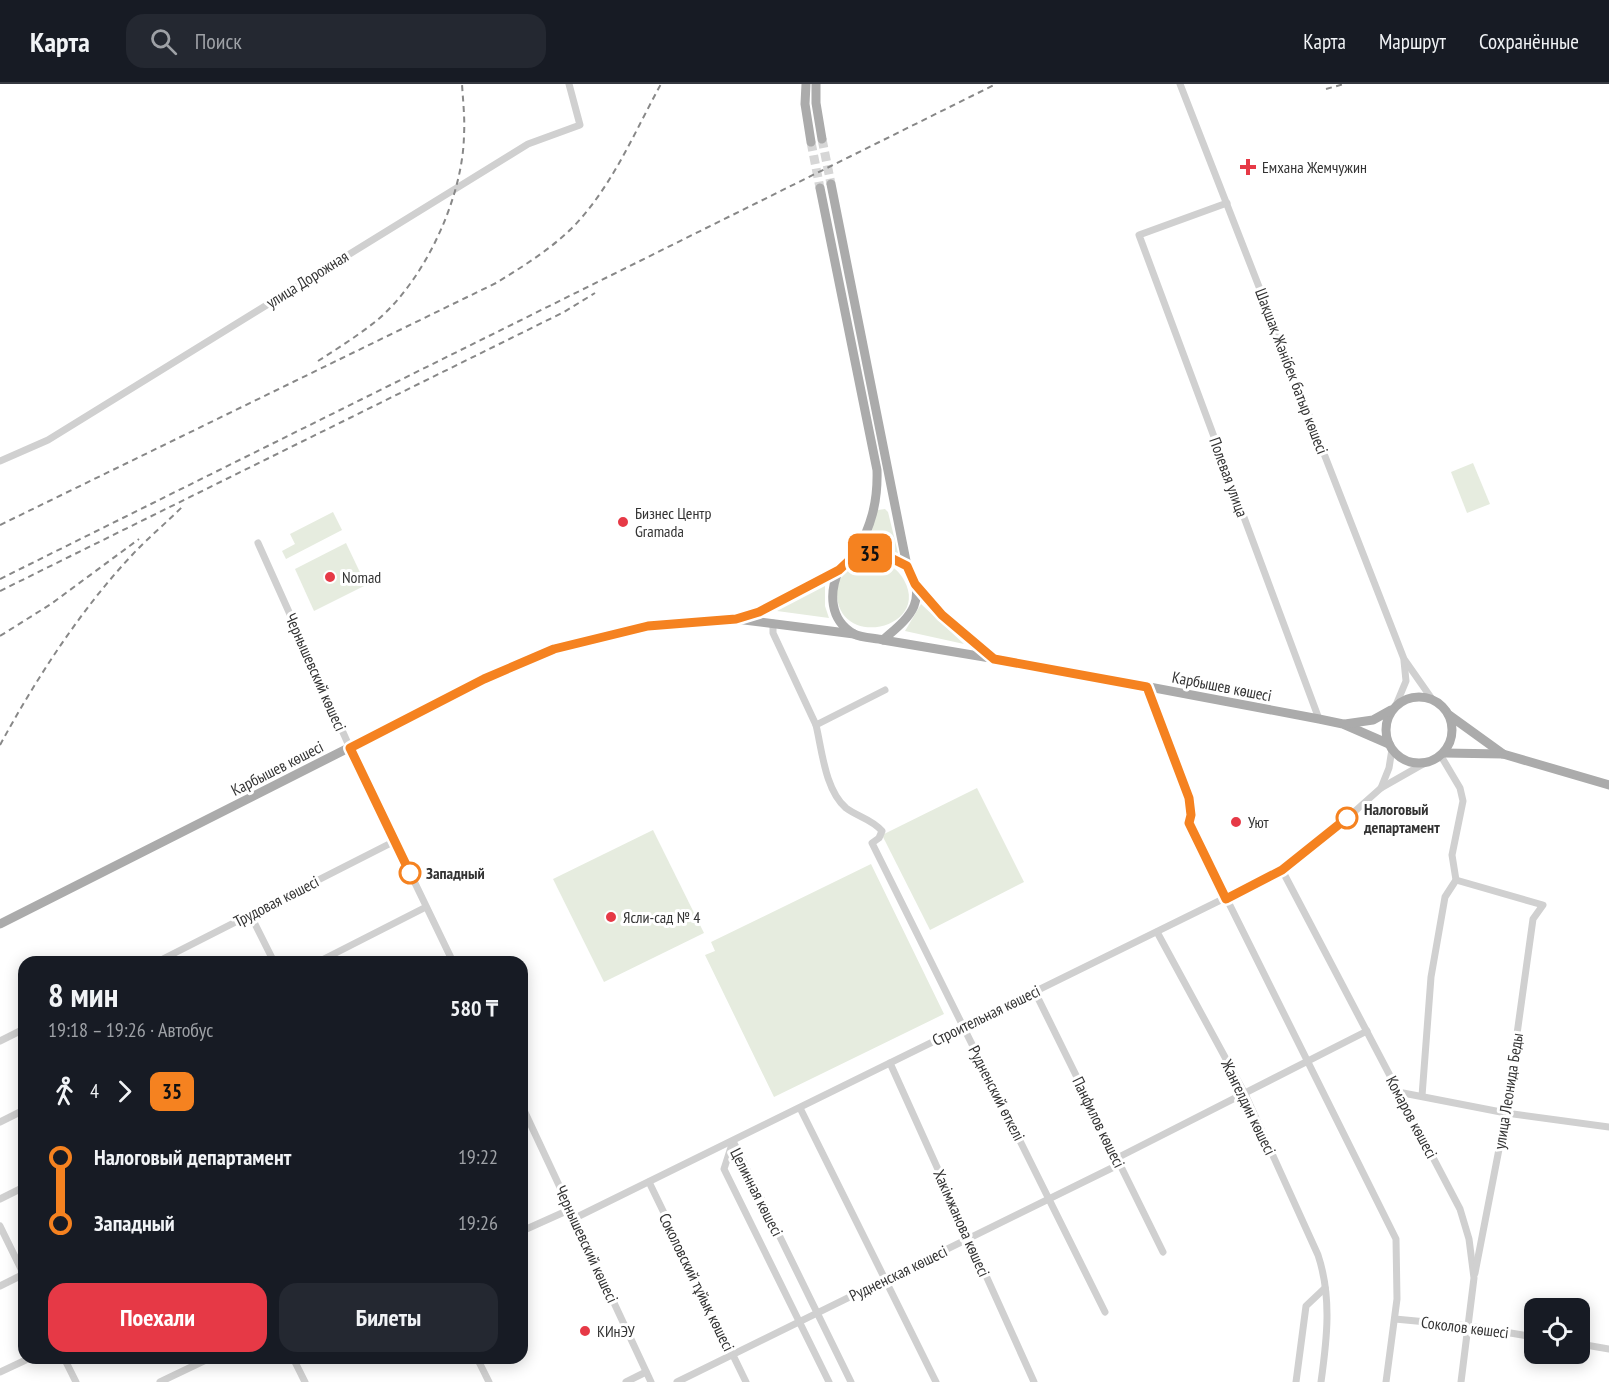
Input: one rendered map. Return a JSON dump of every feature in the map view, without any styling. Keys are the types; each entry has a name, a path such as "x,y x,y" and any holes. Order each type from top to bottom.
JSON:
{"main road":[{"path":"806,84 805,104 812,142"},
{"path":"816,84 816,103 822,139"},
{"path":"831,184 907,566 915,584 942,615 994,659"},
{"path":"736,619 774,606 839,570 855,555 870,529 878,501 877,470 820,188"},
{"path":"855,555 881,553 907,566"},
{"path":"839,570 832,590 832,602 836,614 854,634 883,640 909,616 915,605 915,584"},
{"name":"Карбышев көшесі","path":"0,924 484,679 554,649 648,626 736,619 854,634"},
{"name":"Карбышев көшесі","path":"883,640 1342,724"},
{"path":"1342,724 1367,722 1413,697 1432,699 1449,715 1503,754"},
{"path":"1390,747 1386,726 1394,707"},
{"path":"1442,754 1452,735 1449,715"},
{"path":"1342,724 1390,747 1407,761 1425,763 1442,754 1503,754 1609,785"}],"street":[{"name":"улица Дорожная","path":"0,461 48,440 528,144 580,125 569,84"},
{"name":"Шақшақ Жәнібек батыр көшесі","path":"1180,84 1404,659 1432,699"},
{"name":"Полевая улица","path":"1227,203 1139,235 1319,719"},
{"name":"Чернышевский көшесі","path":"258,543 350,748 450,956"},
{"path":"773,623 773,633 816,725 885,690"},
{"name":"Шақшақ Жәнібек батыр көшесі","path":"1394,707 1406,681 1404,659"},
{"path":"1147,687 1189,798 1191,815 1189,823 1396,1239 1395,1319 1386,1382"},
{"name":"Рудненский өткелі","path":"816,725 834,792 843,806 874,822 882,831 879,838 872,843 1105,1312"},
{"path":"1381,788 1389,768 1390,747"},
{"path":"1422,1096 1431,977 1445,897 1456,880 1452,855 1463,801 1460,788 1442,754"},
{"name":"Строительная көшесі","path":"576,1218 1282,870 1318,844 1381,788 1425,763"},
{"name":"Трудовая көшесі","path":"169,956 395,841"},
{"name":"Комаров көшесі","path":"1282,870 1460,1209 1469,1239 1474,1278 1461,1382"},
{"name":"улица Леонида Беды","path":"1456,880 1543,905 1533,919 1506,1113 1474,1278"},
{"path":"330,956 426,907"},
{"path":"250,914 271,956"},
{"name":"Жангелдин көшесі","path":"1157,932 1245,1094 1324,1274 1329,1304 1321,1382"},
{"name":"Панфилов көшесі","path":"1035,992 1163,1251"},
{"name":"Рудненская көшесі","path":"677,1382 1050,1198 1367,1031"},
{"path":"0,1041 18,1032"},
{"name":"Хакімжанова көшесі","path":"890,1063 1035,1382"},
{"path":"1398,1092 1506,1113 1609,1127"},
{"path":"800,1108 936,1382"},
{"path":"0,1122 18,1113"},
{"name":"Чернышевский көшесі","path":"528,1119 651,1382"},
{"name":"Целинная көшесі","path":"733,1141 851,1382"},
{"name":"Целинная көшесі","path":"733,1141 724,1169 829,1382"},
{"name":"Соколовский тұйық көшесі","path":"649,1182 746,1382"},
{"path":"0,1199 18,1190"},
{"path":"528,1228 571,1209"},
{"path":"0,1226 18,1262"},
{"path":"0,1286 18,1277"},
{"path":"1296,1382 1306,1306 1325,1288"},
{"name":"Соколов көшесі","path":"1395,1319 1469,1326 1524,1335"},
{"path":"1590,1346 1609,1349"},
{"path":"0,1372 18,1364"},
{"path":"67,1364 76,1382"},
{"path":"160,1382 198,1364"},
{"path":"296,1364 305,1382"},
{"path":"480,1364 489,1382"},
{"path":"626,1382 646,1372"}],"shaded area":[{"path":"1473,463 1490,504 1467,513 1451,472"},
{"path":"885,509 888,512 898,553 866,547 876,513 878,510"},
{"name":"Nomad","path":"333,512 342,530 286,559 282,551 295,544 290,534"},
{"name":"Nomad","path":"346,543 366,585 314,611 295,569"},
{"path":"866,560 878,561 893,567 904,580 909,598 904,612 892,622 877,627 861,626 847,619 838,604 838,581 854,564"},
{"path":"825,586 825,606 829,618 777,611"},
{"path":"921,604 964,644 905,631"},
{"path":"977,788 1024,882 930,930 882,835"},
{"path":"653,830 704,933 604,982 553,879"},
{"path":"871,864 944,1014 774,1097 705,955 715,951 711,942"}],"tunnel":[{"path":"822,139 831,184"},
{"path":"811,142 820,188"}],"railway":[{"path":"318,361 375,322 393,305 409,285 438,237 457,185 462,159 464,129 462,84"},
{"path":"0,525 496,283 525,265 571,229 598,196 621,160 661,84"},
{"path":"0,579 996,84"},
{"path":"1326,89 1344,84"},
{"path":"0,591 564,312 595,293"},
{"path":"0,745 60,645 95,598 133,554 182,507"},
{"path":"0,636 51,604 139,539"}],"bus line":[{"name":"35","path":"410,873 350,748 484,679 554,649 648,626 736,619 759,612 839,570 855,555 867,553 881,553 907,566 915,584 942,615 994,659 1147,687 1189,798 1191,815 1189,823 1226,899 1282,870 1318,844 1347,818"}],"place":[{"name":"Емхана Жемчужин","path":"1248,167"},
{"name":"Бизнес Центр Gramada","path":"623,522"},
{"name":"Nomad","path":"330,577"},
{"name":"Налоговый департамент","path":"1347,818"},
{"name":"Уют","path":"1236,822"},
{"name":"Западный","path":"410,873"},
{"name":"Ясли-сад № 4","path":"611,917"},
{"name":"КИнЭУ","path":"585,1331"}]}
